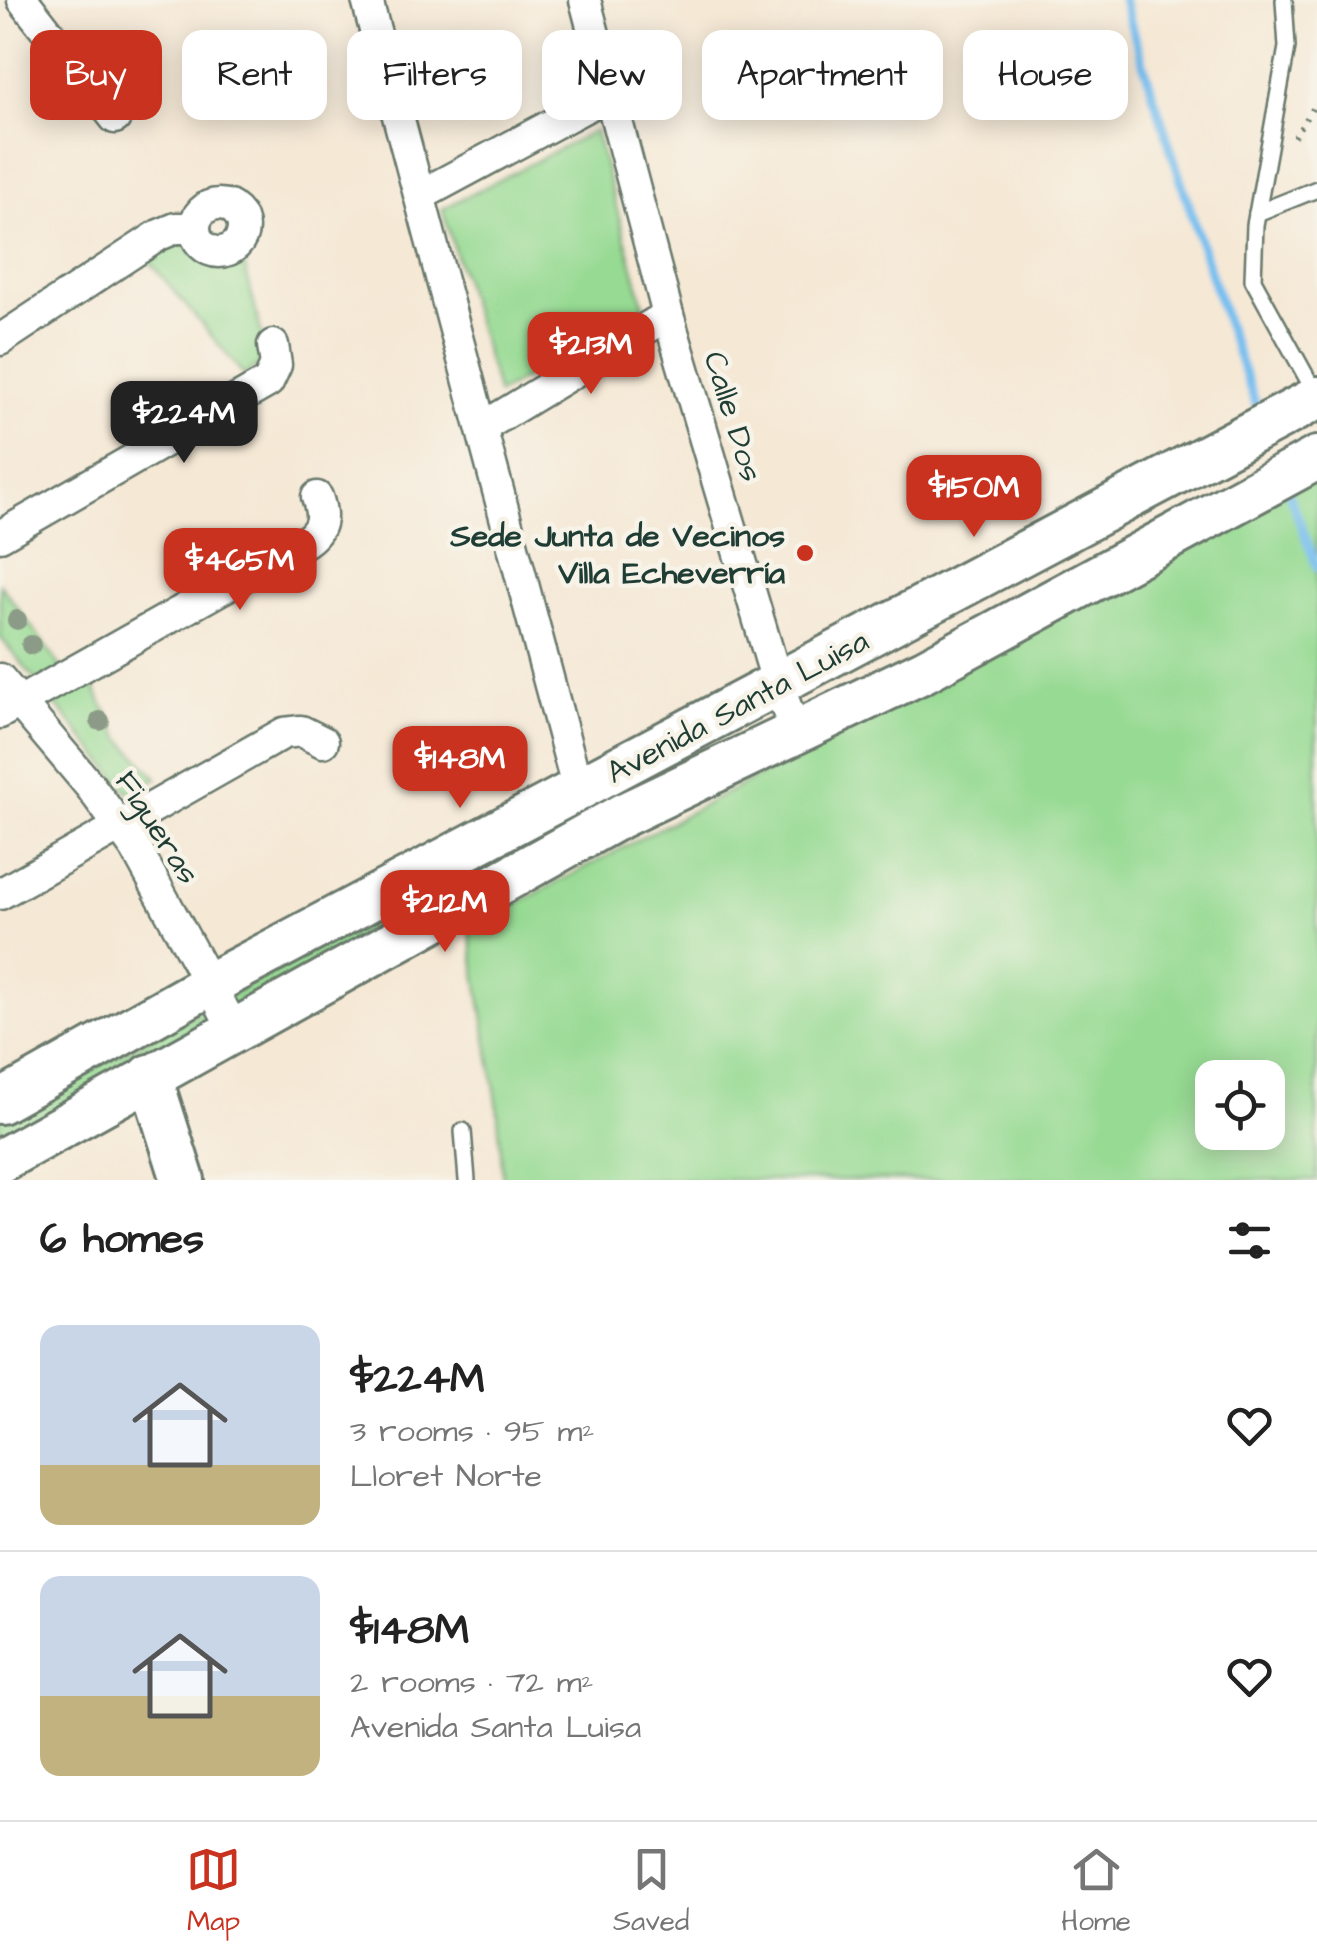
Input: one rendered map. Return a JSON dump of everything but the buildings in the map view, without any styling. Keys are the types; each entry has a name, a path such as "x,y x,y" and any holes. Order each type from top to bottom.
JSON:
{"main road":[{"name":"Avenida Santa Luisa","path":"0,1102 210,984 1311,400"},
{"name":"Avenida Santa Luisa","path":"14,1164 150,1076 621,816 924,671 1316,458"},
{"path":"150,1076 184,1180"}],"street":[{"path":"23,0 46,30"},
{"path":"366,0 578,790"},
{"name":"Calle Dos","path":"585,0 593,30"},
{"path":"421,196 561,120"},
{"name":"Calle Dos","path":"616,120 668,315 778,685 796,732"},
{"path":"0,340 167,231 195,228"},
{"path":"483,426 668,315"},
{"path":"0,536 268,382 276,365 273,344"},
{"path":"6,698 306,541 314,535 322,518 318,497"},
{"name":"Figueras","path":"6,698 121,826 152,875 234,1029"},
{"path":"0,894 284,733 301,731 323,742"}],"lane":[{"path":"1284,0 1287,48 1256,212 1253,280 1311,400"},
{"path":"1256,212 1317,190"},
{"path":"463,1131 468,1180"}],"green space":[{"path":"595,131 644,306 498,394 442,209"},
{"path":"177,235 198,258 242,256 268,359 244,375 145,256"},
{"path":"1317,469 1317,1180 503,1180 497,1102 469,929 938,681"},
{"path":"0,584 72,682 87,674 119,736 157,778 130,794 0,637"},
{"path":"668,759 623,793 0,1143 0,1119"}],"waterway":[{"path":"1123,0 1230,334 1260,415"},
{"path":"1286,486 1317,567"}],"place":[{"name":"Sede Junta de Vecinos Villa Echeverría","path":"805,553"}]}
